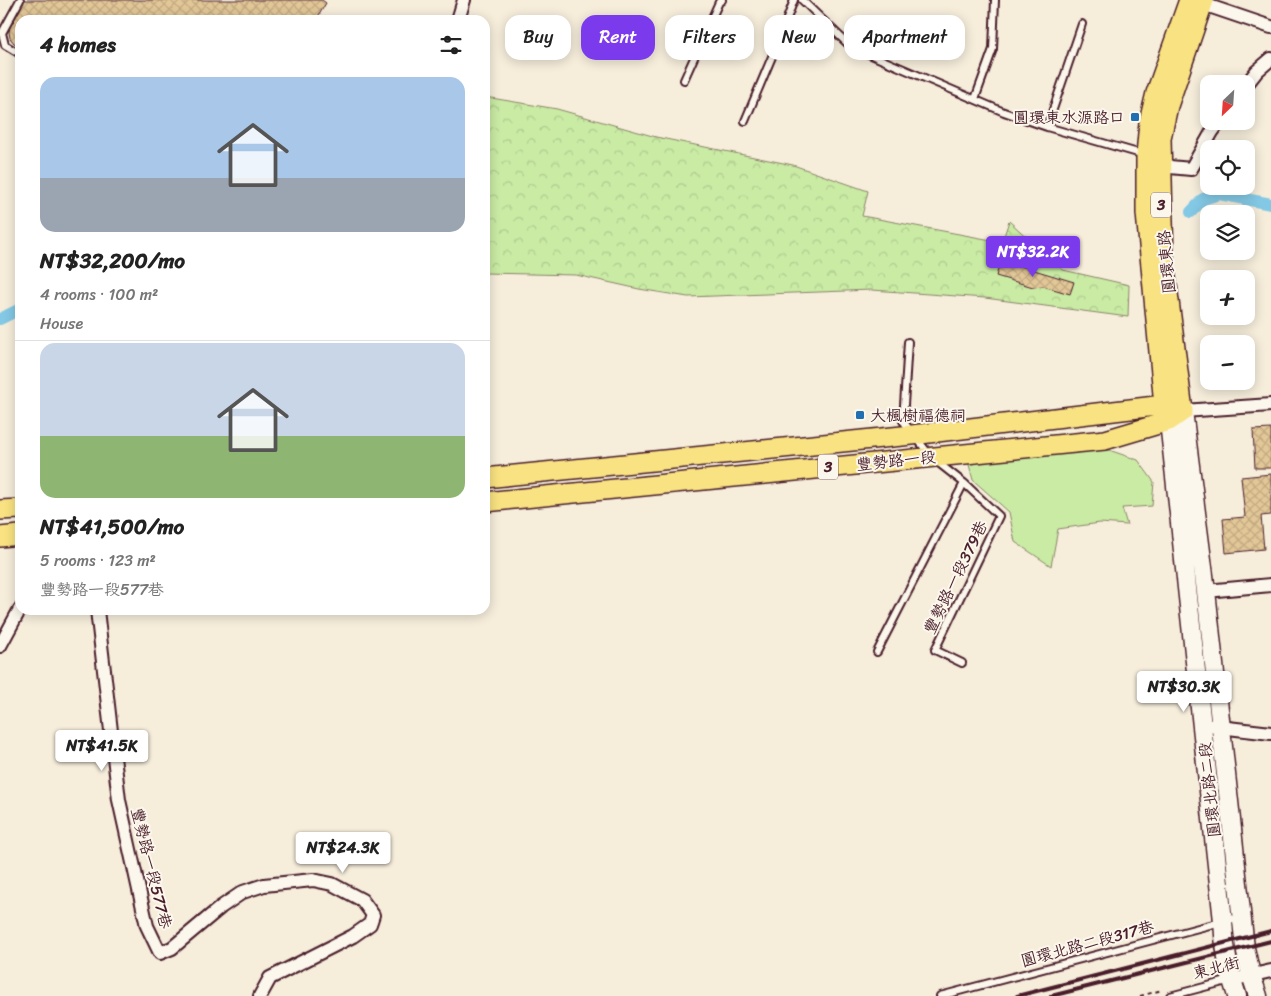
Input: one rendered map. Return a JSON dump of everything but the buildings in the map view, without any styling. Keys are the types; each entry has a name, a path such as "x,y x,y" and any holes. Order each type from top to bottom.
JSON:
{"main road":[{"name":"圓環東路","path":"1172,413 1164,262 1153,158 1161,138 1197,1"},
{"name":"豐勢路一段","path":"490,477 912,435 1172,413"},
{"name":"豐勢路一段","path":"490,501 1105,440 1172,413"},
{"path":"0,510 15,509"},
{"path":"0,537 15,536"}],"street":[{"path":"460,15 464,0"},
{"path":"1197,1 1271,27"},
{"path":"1254,75 1271,59"},
{"path":"1153,158 1170,167 1191,169 1213,130"},
{"name":"豐勢路一段","path":"1172,413 1271,404"},
{"name":"圓環北路二段","path":"1172,413 1206,591 1245,948 1258,996"},
{"name":"圓環北路二段","path":"1172,413 1225,950 1234,988"},
{"path":"1206,591 1271,585"},
{"path":"0,646 17,615"},
{"name":"豐勢路一段577巷","path":"98,615 119,800 147,926 160,953 172,948 221,907 243,892 264,885 313,880 332,884 362,900 373,915 370,924 353,936 270,978 260,996"},
{"path":"1202,725 1271,733"},
{"name":"東北街","path":"1234,988 1251,975 1271,971"}],"lane":[{"path":"15,51 6,45 2,33 20,0"},
{"path":"684,80 719,2 722,0"},
{"path":"745,121 794,0"},
{"path":"802,0 850,46 1047,127 1153,158"},
{"path":"975,99 993,48 995,0"},
{"path":"1047,127 1082,24"},
{"name":"豐勢路一段379巷","path":"908,342 902,421 932,457 964,483 999,516 935,650 962,664"},
{"path":"877,652 964,483"},
{"name":"圓環北路二段317巷","path":"940,996 1242,917"},
{"name":"東北街","path":"1170,996 1234,988"}],"green space":[{"path":"490,98 557,109 656,137 793,165 868,191 862,216 1002,242 1009,221 1063,270 1129,285 1128,317 985,298 872,290 688,297 639,289 576,275 490,273"},
{"path":"1103,448 1138,460 1154,482 1152,506 1122,508 1127,525 1100,523 1058,529 1051,566 1015,542 1009,512 973,480 968,461"}],"waterway":[{"path":"1191,212 1203,199 1219,194 1271,204"},
{"path":"0,319 15,312"}],"railway":[{"path":"1017,996 1271,931"},
{"path":"1051,996 1271,941"}],"place":[{"name":"圓環東水源路口","path":"1135,117"},
{"name":"大楓樹福德祠","path":"860,415"}]}
